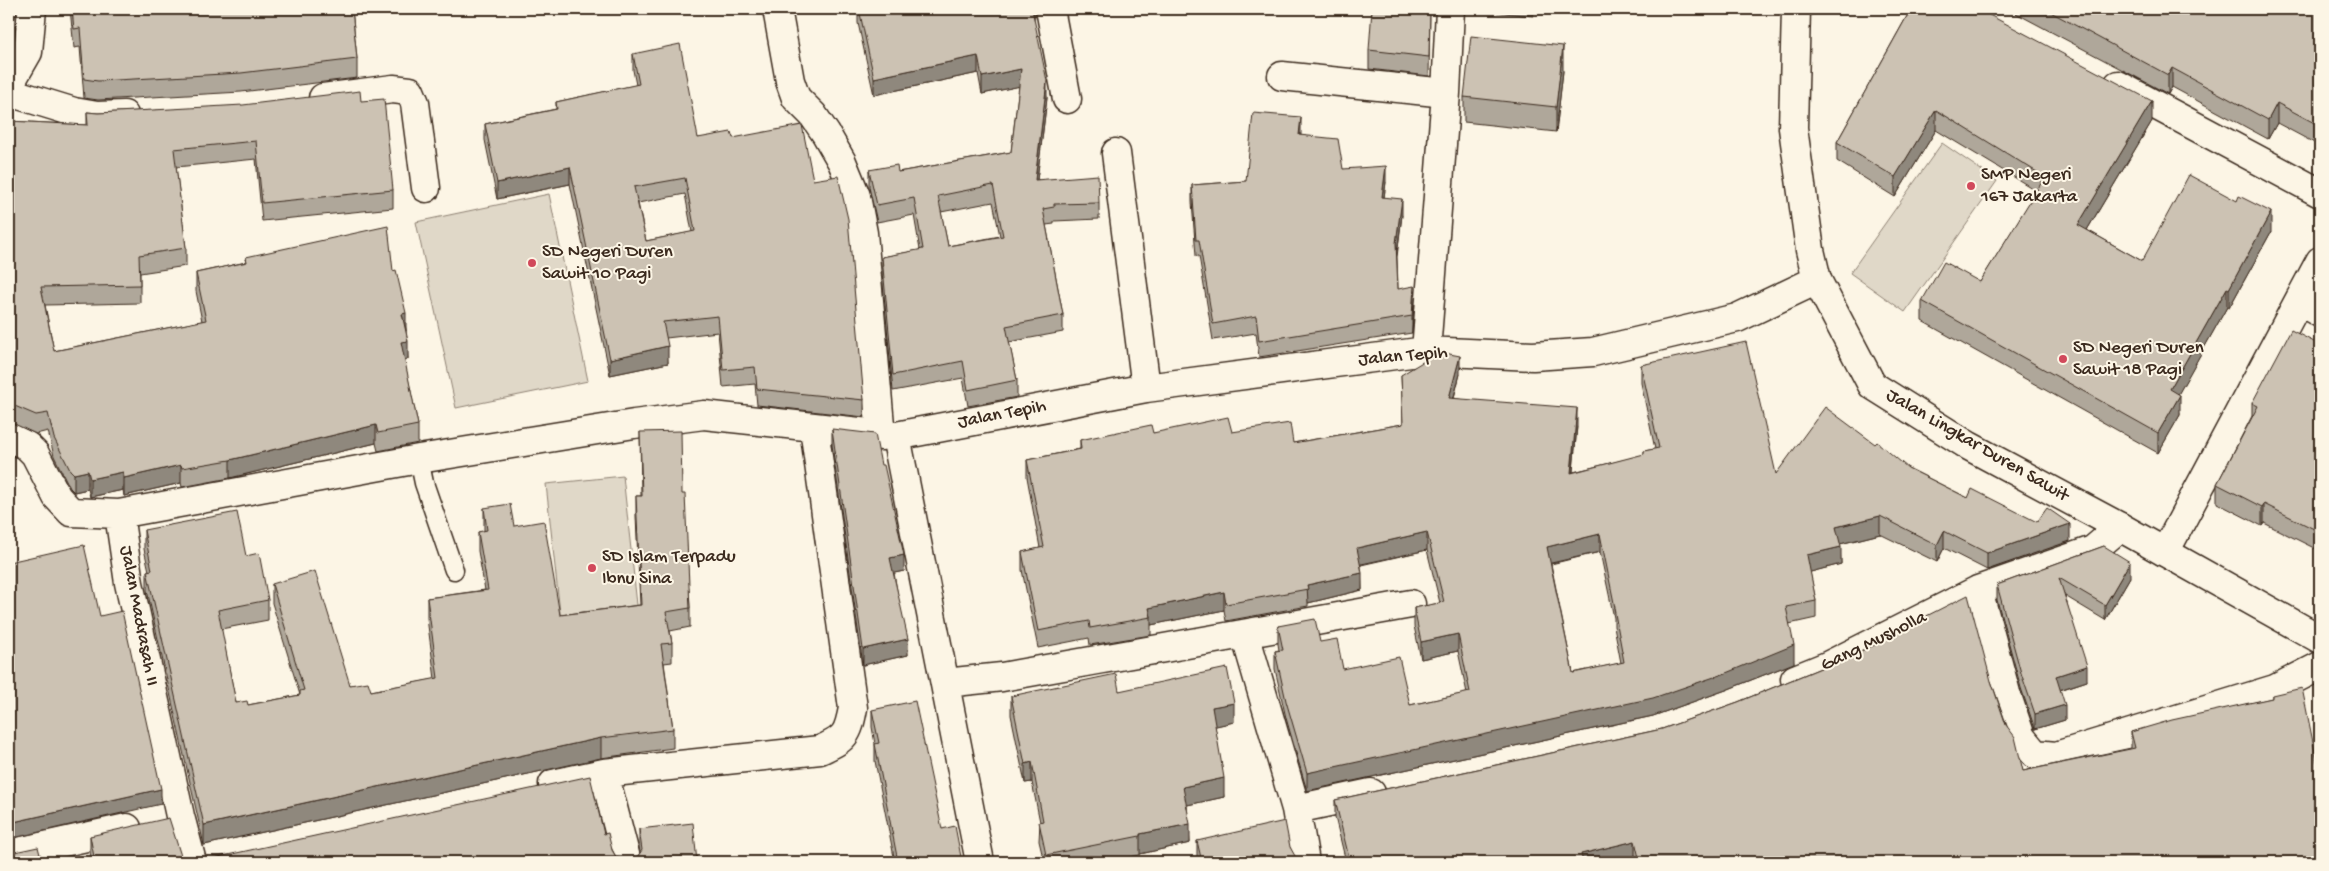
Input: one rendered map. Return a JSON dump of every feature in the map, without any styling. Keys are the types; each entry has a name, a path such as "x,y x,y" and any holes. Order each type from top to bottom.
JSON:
{"street":[{"path":"9,85 28,52 32,9"},
{"path":"777,9 790,81 796,98 813,115 826,134 842,162 856,196 863,233 889,436 945,683 980,862"},
{"path":"1050,9 1067,99"},
{"path":"1426,351 1446,93 1450,9"},
{"name":"Jalan Lingkar Duren Sawit","path":"1796,9 1793,128 1810,250 1817,280 1872,385 1969,446 2120,527 2320,639"},
{"path":"2096,73 2320,192"},
{"path":"1282,76 1446,93"},
{"path":"299,101 393,89 410,91 415,103 426,188"},
{"path":"9,92 74,112 97,116 146,113"},
{"path":"1116,153 1146,388"},
{"path":"2165,552 2309,307 2320,261"},
{"name":"Jalan Tepih","path":"119,514 418,460 634,424 704,416 889,436 1146,388 1426,351 1532,356 1593,352 1737,318 1817,280"},
{"path":"526,790 604,773 820,750 837,742 848,731 853,708 814,428"},
{"path":"9,437 27,446 35,454 57,497 71,512 119,514"},
{"name":"Jalan Madrasah II","path":"119,514 129,583 180,816 202,861"},
{"name":"Gang Musholla","path":"1775,688 1827,666 1978,590 2093,550 2120,527"},
{"path":"1978,590 2006,693 2022,737 2035,754 2056,756 2275,690 2320,666"},
{"path":"945,683 1002,677 1411,604"},
{"path":"1245,634 1296,809 1305,862"},
{"path":"604,773 627,862"},
{"path":"1296,809 1393,788"},
{"path":"9,854 180,816"}],"lane":[{"path":"418,460 454,570"}],"shaded area":[{"path":"1942,143 1997,181 1905,312 1850,273"},
{"path":"549,194 588,381 456,408 416,222"},
{"path":"623,476 638,614 561,622 546,484"}],"building":[{"path":"72,9 352,9 357,59 241,73 98,81 84,79 80,28 74,29"},
{"path":"859,9 1032,9 1047,81 1035,180 1098,175 1099,203 1054,204 1054,207 1043,209 1063,315 1006,326 1017,380 968,390 963,361 893,375 882,257 923,249 914,198 877,205 869,170 897,165 898,172 1011,152 1021,69 982,77 978,56 874,78","holes":["993,185 1003,236 948,246 938,196"]},
{"path":"1372,9 1430,9 1429,57 1369,50"},
{"path":"1911,9 1978,9 2152,101 2078,225 2142,261 2189,175 2237,201 2239,196 2271,212 2229,289 2227,288 2170,389 2180,395 2158,433 1922,301 1944,262 1980,282 2045,177 1936,110 1895,177 1837,142"},
{"path":"2045,9 2320,9 2320,126 2277,103 2268,120 2172,68 2168,75"},
{"path":"1471,36 1563,46 1556,107 1464,97"},
{"path":"680,44 698,138 731,132 733,138 802,125 813,180 838,176 848,219 864,400 757,389 755,367 723,370 718,316 663,322 668,346 610,359 570,167 497,183 485,124 557,109 556,102 639,84 633,54","holes":["685,178 695,231 646,241 634,187"]},
{"path":"360,91 361,101 384,99 393,190 262,203 256,141 174,149 186,248 139,255 140,285 41,287 54,351 206,320 196,273 247,262 246,257 388,226 393,271 396,270 406,313 402,314 408,341 401,342 418,425 378,433 376,425 230,460 182,468 181,465 124,478 123,472 90,479 88,471 74,474 70,470 54,438 48,413 36,415 10,404 9,399 9,371 11,371 9,362 9,121 88,125 87,112 243,105"},
{"path":"1253,113 1301,117 1299,135 1338,139 1343,169 1386,166 1382,197 1402,199 1396,243 1398,289 1414,286 1412,316 1259,341 1256,316 1213,324 1199,240 1196,240 1192,185 1246,181"},
{"path":"2291,330 2320,345 2320,532 2264,504 2262,507 2217,484 2258,406 2252,403"},
{"path":"1746,342 1776,474 1825,407 1875,444 1877,442 1908,468 1968,498 1972,489 2037,522 2047,508 2070,524 1987,553 1944,531 1937,545 1880,516 1836,527 1841,547 1807,555 1816,601 1786,607 1794,645 1726,673 1653,698 1307,773 1286,701 1275,651 1283,650 1278,626 1315,619 1320,642 1337,639 1343,669 1399,657 1410,705 1470,692 1458,634 1421,642 1414,608 1444,602 1427,532 1357,548 1362,573 1307,585 1308,589 1226,604 1224,592 1149,608 1151,617 1090,628 1089,621 1038,631 1022,552 1044,547 1027,460 1081,449 1080,440 1151,425 1153,433 1228,417 1232,432 1290,423 1293,443 1403,424 1401,375 1439,352 1460,356 1449,398 1577,408 1571,473 1644,454 1644,451 1659,448 1641,365","holes":["1600,534 1624,662 1573,673 1547,547"]},
{"path":"832,429 875,434 881,465 884,465 904,555 890,558 908,639 863,649"},
{"path":"681,431 682,494 685,494 690,608 666,612 672,643 661,644 673,729 601,738 204,825 147,571 152,570 144,530 237,512 246,556 259,553 268,600 218,610 236,703 247,701 248,705 300,695 300,691 304,690 272,584 315,571 350,685 368,682 371,691 438,678 427,598 488,590 478,532 487,530 484,508 510,504 514,526 544,521 560,615 641,605 636,496 642,496 640,432"},
{"path":"84,545 100,616 122,611 161,789 9,823 9,562"},
{"path":"2104,546 2130,562 2105,605 2059,578 2087,666 2056,676 2065,705 2035,714 2021,673 1997,585"},
{"path":"1968,595 1991,681 2006,725 2015,737 2023,771 2135,748 2131,732 2172,720 2272,698 2272,695 2302,688 2317,762 2320,755 2320,862 1640,862 1635,841 1581,854 1583,862 1350,862 1335,800 1662,729 1738,702 1884,641 1883,638"},
{"path":"1227,668 1234,703 1212,707 1224,778 1183,787 1190,824 1046,855 1039,822 1043,821 1032,762 1025,764 1011,696 1116,674 1119,691"},
{"path":"915,701 942,829 955,826 962,862 898,862 875,744 879,743 872,710"},
{"path":"590,776 604,834 608,833 612,850 616,857 622,860 631,860 638,856 642,850 639,829 693,823 697,862 95,862 90,836 169,818 181,856 188,861 200,861"},
{"path":"1285,821 1290,847 1296,862 1202,862 1197,841"},
{"path":"38,847 42,862 12,862 10,853"}],"place":[{"name":"SMP Negeri 167 Jakarta","path":"1971,186"},
{"name":"SD Negeri Duren Sawit 10 Pagi","path":"532,263"},
{"name":"SD Negeri Duren Sawit 18 Pagi","path":"2063,359"},
{"name":"SD Islam Terpadu Ibnu Sina","path":"592,568"}]}
